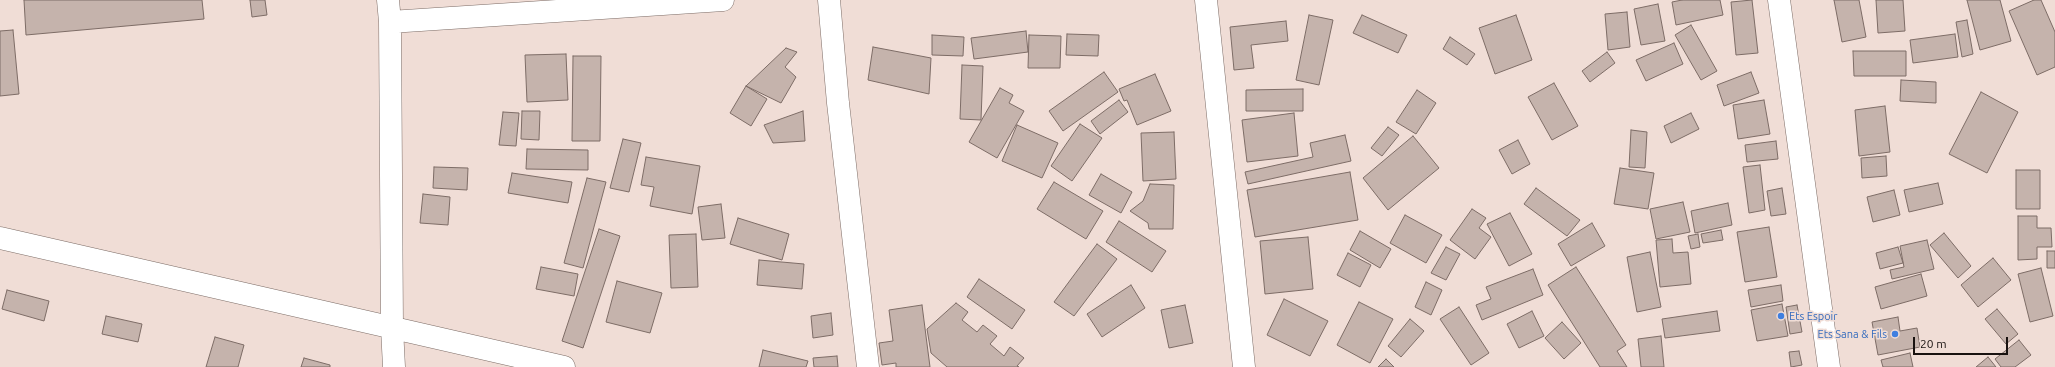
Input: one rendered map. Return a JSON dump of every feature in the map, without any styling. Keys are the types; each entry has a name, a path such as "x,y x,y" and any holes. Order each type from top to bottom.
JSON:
{"street":[{"path":"388,0 390,22 392,328 394,367"},
{"path":"390,22 723,0"},
{"path":"829,0 838,103 868,367"},
{"path":"1206,0 1244,367"},
{"path":"1779,0 1829,367"},
{"path":"0,238 564,367"}],"building":[{"path":"24,0 202,0 204,19 26,35"},
{"path":"250,0 265,0 267,15 252,17"},
{"path":"1682,0 1720,0 1723,15 1676,25 1672,2"},
{"path":"1752,0 1758,53 1736,55 1731,2"},
{"path":"1834,0 1859,0 1866,37 1842,42"},
{"path":"1876,0 1903,0 1905,31 1878,33"},
{"path":"1967,0 2000,0 2011,41 1980,50"},
{"path":"2034,0 2041,0 2055,32 2055,67 2037,75 2009,11"},
{"path":"1658,4 1665,41 1641,45 1634,9"},
{"path":"1627,12 1630,47 1608,50 1605,14"},
{"path":"1309,15 1333,20 1319,85 1296,80"},
{"path":"1362,15 1407,35 1398,53 1353,33"},
{"path":"1516,15 1532,60 1495,74 1479,28"},
{"path":"1967,20 1973,54 1962,57 1956,22"},
{"path":"1286,21 1288,41 1251,45 1254,68 1234,70 1230,27"},
{"path":"1691,25 1717,71 1701,80 1675,35"},
{"path":"13,30 19,94 0,96 0,31"},
{"path":"1026,31 1028,52 974,59 971,38"},
{"path":"1067,34 1099,35 1098,56 1066,55"},
{"path":"1955,34 1958,57 1913,63 1910,40"},
{"path":"932,35 964,37 963,56 932,55"},
{"path":"1029,35 1061,36 1060,68 1028,68"},
{"path":"1450,37 1475,54 1467,65 1443,49"},
{"path":"1674,43 1683,64 1646,81 1636,60"},
{"path":"873,47 931,58 929,94 868,80"},
{"path":"786,48 797,52 785,67 796,77 781,103 746,86"},
{"path":"1853,51 1906,51 1906,76 1854,76"},
{"path":"1607,52 1615,63 1590,82 1582,71"},
{"path":"566,54 568,100 527,102 525,55"},
{"path":"573,56 601,56 600,141 572,141"},
{"path":"962,65 983,66 981,120 960,119"},
{"path":"1104,72 1118,92 1063,131 1049,111"},
{"path":"1751,72 1759,93 1724,106 1717,85"},
{"path":"1155,74 1171,111 1137,125 1127,100 1124,101 1119,89"},
{"path":"1901,80 1936,82 1936,103 1900,101"},
{"path":"1554,83 1578,126 1552,140 1528,97"},
{"path":"746,86 767,99 751,126 730,113"},
{"path":"1000,88 1013,95 1009,103 1024,111 997,158 969,142"},
{"path":"1303,89 1303,111 1246,111 1246,90"},
{"path":"1417,90 1436,103 1416,134 1396,122"},
{"path":"1981,92 2018,112 1987,173 1949,154"},
{"path":"1119,100 1128,112 1100,134 1091,121"},
{"path":"1764,100 1770,134 1738,139 1733,105"},
{"path":"1885,106 1890,152 1859,156 1855,110"},
{"path":"522,111 540,111 539,140 521,139"},
{"path":"803,111 805,141 773,143 764,125"},
{"path":"503,112 519,113 516,146 499,145"},
{"path":"1294,113 1298,156 1247,162 1242,120"},
{"path":"1691,113 1699,129 1671,143 1664,126"},
{"path":"1080,124 1102,138 1072,181 1051,166"},
{"path":"1017,125 1058,143 1042,178 1002,161"},
{"path":"1388,127 1399,135 1382,156 1371,148"},
{"path":"1631,130 1647,132 1645,168 1629,167"},
{"path":"1174,132 1176,179 1143,181 1141,133"},
{"path":"1345,135 1351,161 1248,184 1245,172 1313,157 1310,143"},
{"path":"1413,136 1439,168 1388,210 1363,178"},
{"path":"623,139 641,143 629,192 610,188"},
{"path":"1518,140 1530,164 1512,174 1499,150"},
{"path":"1776,141 1778,159 1747,162 1745,145"},
{"path":"527,149 588,150 588,170 526,169"},
{"path":"1886,156 1887,176 1862,178 1861,158"},
{"path":"646,157 700,166 692,214 650,206 654,187 641,185"},
{"path":"1760,165 1765,210 1749,213 1743,167"},
{"path":"434,167 468,168 467,190 433,188"},
{"path":"1620,168 1654,173 1648,209 1614,204"},
{"path":"2016,170 2040,170 2040,209 2016,209"},
{"path":"1350,172 1358,220 1255,237 1247,190"},
{"path":"512,173 572,182 568,203 508,193"},
{"path":"1101,174 1132,192 1121,213 1089,195"},
{"path":"587,178 606,182 583,268 564,263"},
{"path":"1054,182 1103,211 1086,239 1037,209"},
{"path":"1938,183 1943,204 1909,212 1904,190"},
{"path":"1150,184 1174,185 1173,229 1149,229 1148,223 1130,211 1143,201"},
{"path":"1536,188 1580,220 1567,236 1524,204"},
{"path":"1782,188 1786,214 1771,216 1767,191"},
{"path":"1894,190 1900,215 1873,222 1867,197"},
{"path":"423,194 450,197 448,225 420,223"},
{"path":"1683,202 1690,232 1656,239 1650,209"},
{"path":"1728,203 1732,225 1695,233 1691,211"},
{"path":"721,204 725,238 702,240 698,207"},
{"path":"1472,209 1486,218 1479,228 1491,237 1475,259 1450,240"},
{"path":"1510,213 1532,254 1509,266 1487,224"},
{"path":"1405,215 1442,235 1426,263 1390,243"},
{"path":"2018,216 2037,216 2037,228 2051,228 2052,247 2037,247 2037,259 2018,260"},
{"path":"738,218 789,234 782,260 730,244"},
{"path":"1119,221 1166,251 1152,272 1106,242"},
{"path":"1592,223 1605,246 1571,266 1558,244"},
{"path":"1769,227 1777,277 1745,282 1737,232"},
{"path":"599,229 620,236 583,348 562,341"},
{"path":"1721,230 1723,240 1703,243 1701,234"},
{"path":"1360,231 1391,249 1380,268 1350,250"},
{"path":"1944,233 1971,266 1958,278 1930,245"},
{"path":"696,234 698,287 671,288 669,235"},
{"path":"1698,234 1700,247 1691,249 1688,236"},
{"path":"1308,237 1313,289 1265,294 1260,241"},
{"path":"1672,239 1673,253 1688,252 1691,284 1660,287 1656,240"},
{"path":"1927,240 1934,269 1892,279 1890,270 1904,267 1900,246"},
{"path":"1097,244 1117,259 1074,316 1054,302"},
{"path":"1446,247 1460,254 1446,280 1431,273"},
{"path":"1898,247 1903,263 1880,269 1876,253"},
{"path":"2047,251 2055,251 2055,268 2047,268"},
{"path":"1650,252 1661,307 1637,312 1627,257"},
{"path":"1348,253 1371,265 1360,287 1337,275"},
{"path":"1993,258 2011,280 1978,307 1961,285"},
{"path":"759,260 804,264 802,289 757,285"},
{"path":"541,267 578,274 574,296 536,289"},
{"path":"1576,267 1626,345 1617,351 1627,367 1600,367 1548,285"},
{"path":"2041,268 2053,316 2030,322 2018,274"},
{"path":"1533,269 1543,295 1482,320 1476,305 1491,299 1486,287"},
{"path":"1921,274 1927,296 1881,309 1875,287"},
{"path":"979,279 1025,310 1012,329 967,297"},
{"path":"617,281 662,293 650,333 606,322"},
{"path":"1426,282 1442,290 1431,315 1415,307"},
{"path":"1131,285 1145,308 1102,337 1087,314"},
{"path":"1781,285 1783,301 1751,307 1748,290"},
{"path":"7,290 49,301 44,321 2,309"},
{"path":"1284,299 1328,321 1310,356 1267,335"},
{"path":"1359,302 1393,319 1370,363 1337,345"},
{"path":"956,303 968,312 962,320 977,332 983,325 997,336 990,344 1004,356 1010,347 1024,358 1017,366 1019,367 947,367 931,353 927,329"},
{"path":"1782,304 1788,336 1757,341 1751,310"},
{"path":"922,305 930,367 896,367 896,363 882,365 879,343 893,341 889,310"},
{"path":"1185,305 1193,343 1169,348 1161,310"},
{"path":"1797,305 1802,332 1790,334 1786,307"},
{"path":"1459,307 1489,353 1471,365 1440,319"},
{"path":"1997,309 2018,334 2006,344 1985,319"},
{"path":"1532,311 1544,336 1519,348 1507,324"},
{"path":"1717,311 1720,331 1665,338 1662,319"},
{"path":"831,313 833,335 813,338 811,316"},
{"path":"106,316 142,324 138,342 102,334"},
{"path":"1898,317 1900,331 1917,328 1920,347 1878,355 1872,322"},
{"path":"1410,319 1424,331 1401,357 1388,346"},
{"path":"1562,322 1581,343 1564,359 1545,338"},
{"path":"1661,336 1664,367 1641,367 1638,339"},
{"path":"215,337 244,345 238,367 206,367"},
{"path":"2019,340 2031,355 2015,367 2001,367 1995,359"},
{"path":"763,350 808,361 806,367 759,367"},
{"path":"1799,351 1802,365 1791,367 1789,352"},
{"path":"1910,353 1913,367 1883,367 1881,360"},
{"path":"837,356 838,367 814,367 813,358"},
{"path":"1988,357 1996,367 1976,367"},
{"path":"304,358 330,365 330,367 301,367"},
{"path":"1386,359 1394,367 1378,367"}],"place":[{"name":"Ets Espoir","path":"1781,316"},
{"name":"Ets Sana & Fils","path":"1895,334"}]}
